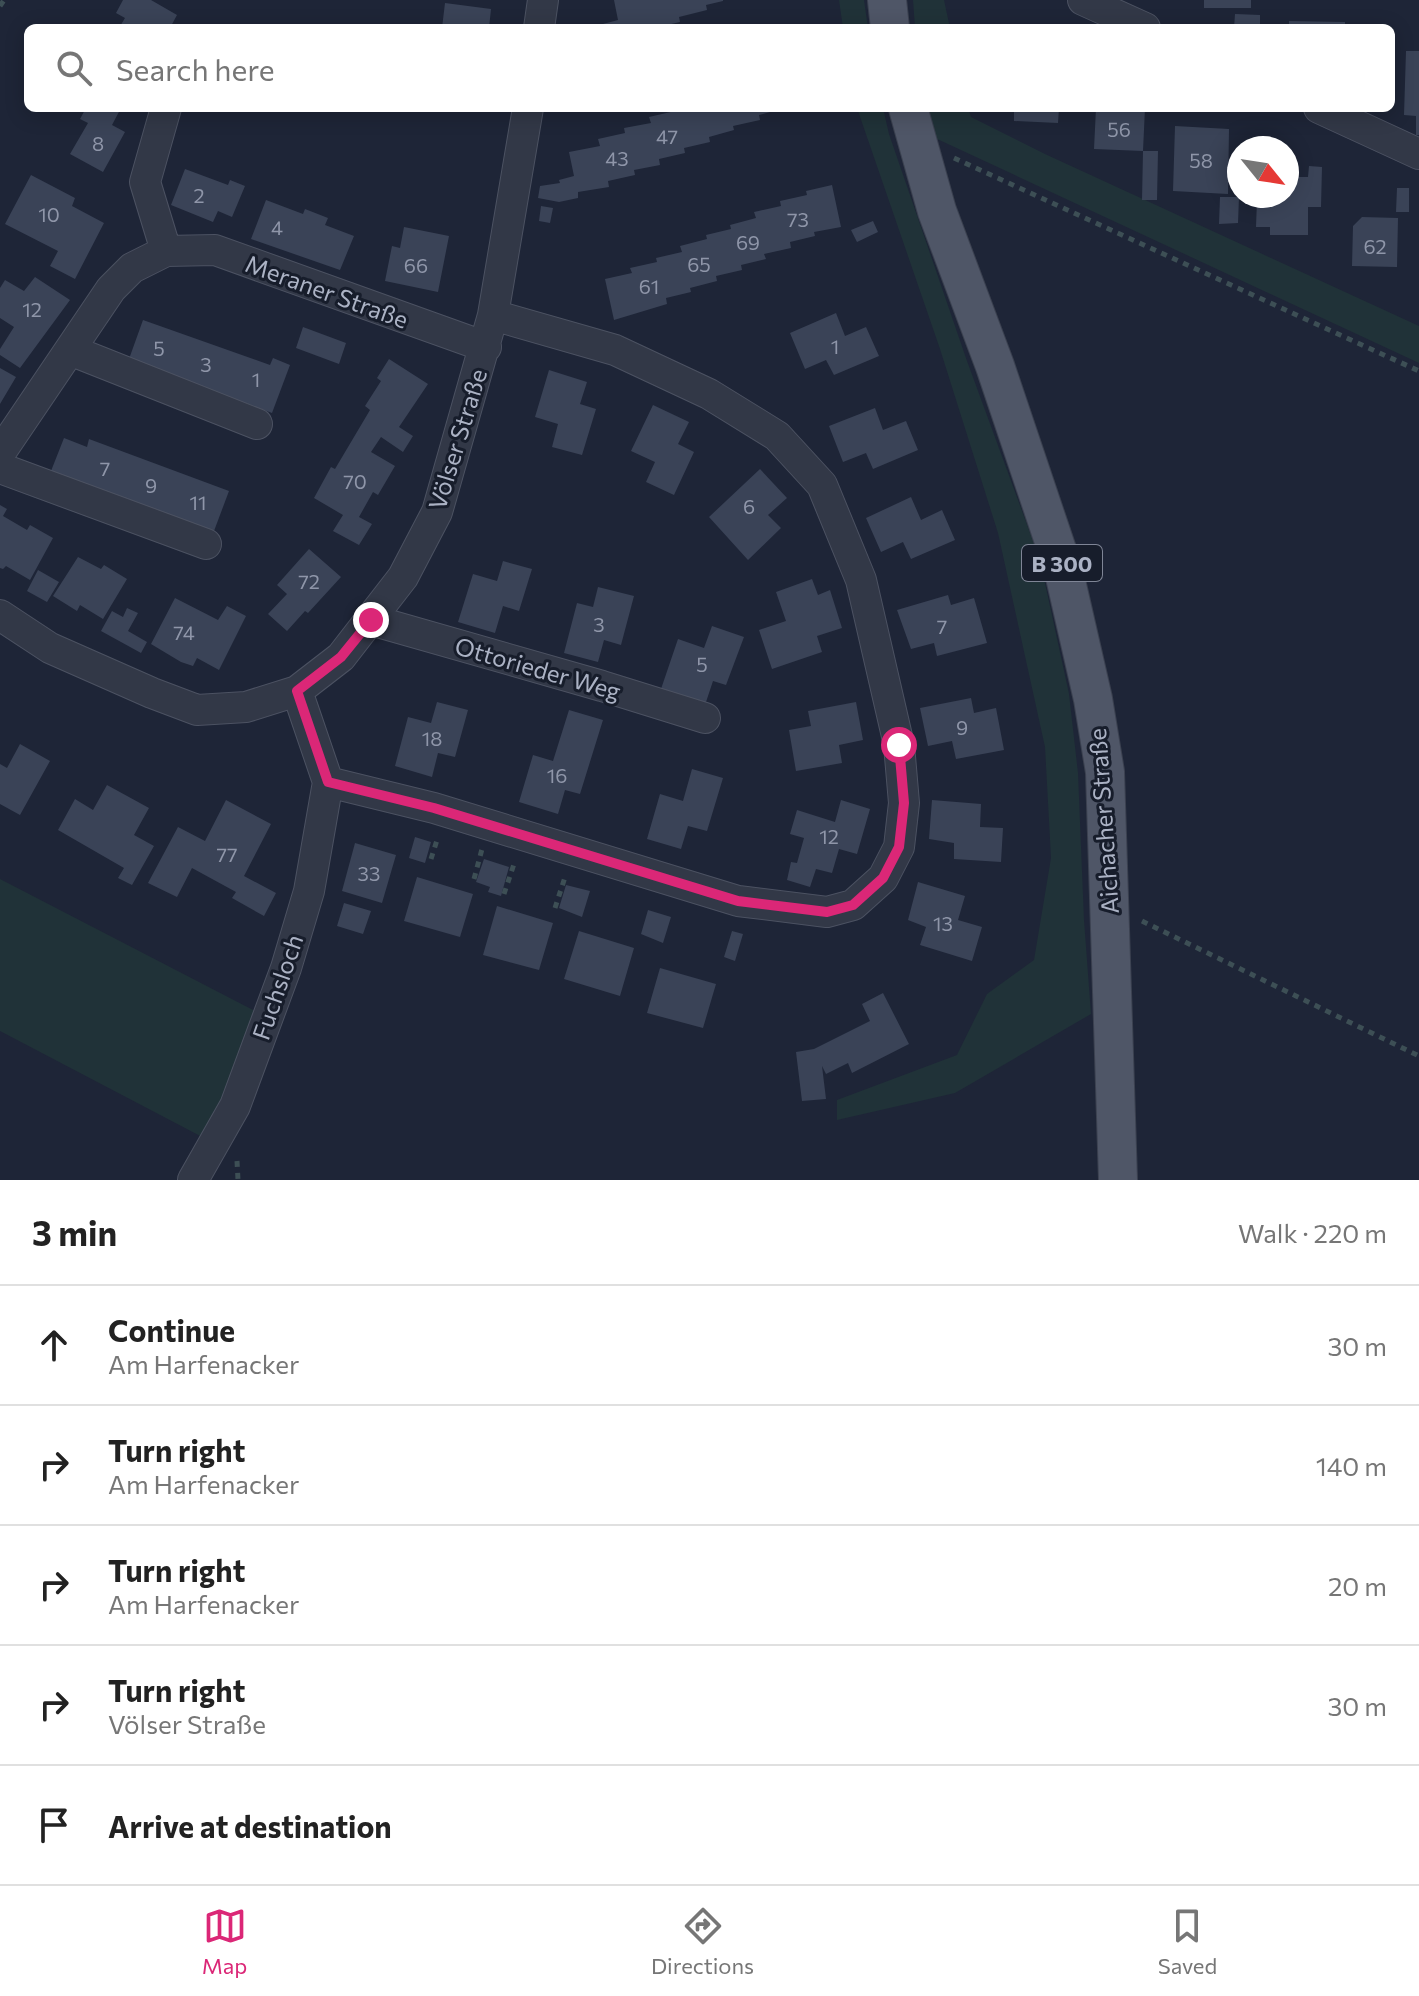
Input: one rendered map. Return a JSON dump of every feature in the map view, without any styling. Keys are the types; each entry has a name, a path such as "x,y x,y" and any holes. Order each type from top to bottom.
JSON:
{"main road":[{"path":"887,0 890,24"},
{"name":"Aichacher Straße","path":"912,125 937,211 995,366 1063,568 1093,699 1105,772 1118,1180"}],"street":[{"path":"540,24 543,0"},
{"path":"1083,0 1136,24"},
{"path":"165,112 145,182 166,251"},
{"name":"Völser Straße","path":"0,615 50,648 197,710 246,707 297,691 341,657 403,577 437,512 486,347 527,112"},
{"path":"1328,112 1419,154"},
{"name":"Meraner Straße","path":"0,453 111,289 132,268 166,251 215,250 486,347"},
{"path":"297,691 328,782 434,808 738,901 827,912 853,905 883,878 899,847 904,803 899,745 861,580 822,485 777,436 709,394 615,350 493,315"},
{"path":"70,350 257,424"},
{"path":"0,468 206,544"},
{"name":"Ottorieder Weg","path":"371,620 705,718"},
{"name":"Fuchsloch","path":"193,1180 235,1106 286,968 309,891 328,782"}],"path":[{"path":"0,6 4,0"},
{"path":"912,125 1419,371"},
{"path":"1111,909 1179,938 1419,1056"}],"shaded area":[{"path":"839,0 864,0 867,24 842,24"},
{"path":"913,0 944,0 949,24 915,24"},
{"path":"858,112 884,112 967,361 1040,560 1069,694 1078,773 1091,1014 955,1093 837,1120 837,1100 957,1055 987,994 1034,960 1051,858 1045,747 998,533 940,349"},
{"path":"929,112 969,112 971,117 1045,154 1419,326 1419,363 935,138"},
{"path":"0,879 255,1011 206,1139 0,1031"}],"building":[{"path":"123,0 151,0 177,15 172,24 121,24 125,18 116,13"},
{"path":"614,0 723,0 706,5 707,10 679,17 680,22 671,24 603,24 618,20"},
{"path":"1204,0 1251,0 1251,8 1204,8"},
{"path":"445,3 491,9 489,24 442,24"},
{"path":"1235,14 1260,15 1260,24 1234,24"},
{"path":"1289,21 1345,22 1345,24 1289,24"},
{"path":"1406,51 1419,51 1419,135 1416,135 1416,116 1404,115"},
{"path":"84,112 119,112 112,125 125,132 103,172 70,154 88,123 80,119"},
{"path":"671,112 770,112 759,115 760,120 733,126 734,130 709,137 710,142 684,148 685,153 659,159 660,165 634,170 635,175 608,181 609,187 578,192 578,198 559,202 538,198 540,186 560,183 559,180 574,176 569,152 600,146 598,139 625,133 624,128 651,123 649,117"},
{"path":"1014,112 1059,112 1058,123 1014,121"},
{"path":"1096,112 1145,112 1143,151 1094,149"},
{"path":"1175,126 1229,129 1227,194 1173,191"},
{"path":"1143,151 1158,151 1157,200 1142,200"},
{"path":"1309,166 1322,167 1321,207 1308,207 1308,235 1270,235 1270,227 1256,227 1257,208 1299,208 1299,177 1308,177"},
{"path":"185,169 228,185 230,180 245,186 232,217 218,211 213,222 171,205"},
{"path":"31,175 75,198 72,206 104,223 75,279 50,266 58,251 5,224"},
{"path":"832,185 841,227 814,232 815,236 790,242 791,248 764,254 766,259 741,265 742,270 716,276 717,281 666,298 667,304 614,320 605,279 632,273 630,268 682,252 680,246 707,239 706,235 756,218 754,212 781,206 780,201"},
{"path":"1397,188 1409,188 1409,212 1396,212"},
{"path":"1220,197 1227,197 1227,208 1239,208 1238,223 1219,224"},
{"path":"266,200 303,214 305,209 328,218 325,225 354,236 340,270 251,239"},
{"path":"541,206 553,208 550,223 539,221"},
{"path":"1362,217 1398,218 1397,267 1352,266 1353,226"},
{"path":"873,221 878,232 857,242 851,230"},
{"path":"404,227 449,236 438,292 385,281 392,246 400,248"},
{"path":"35,277 70,300 20,368 0,355 0,349 14,327 0,318 0,288 5,280 24,291"},
{"path":"836,313 845,336 866,327 879,356 834,375 826,360 805,369 790,333"},
{"path":"143,320 270,365 273,358 290,365 272,413 129,359"},
{"path":"303,327 346,343 339,364 296,348"},
{"path":"389,359 428,384 399,427 413,436 403,452 381,437 371,452 395,466 378,495 373,492 359,517 372,524 359,545 333,531 343,515 314,498 370,410 365,406 381,381 377,378"},
{"path":"0,368 16,377 0,404"},
{"path":"549,370 587,382 580,404 596,409 582,455 552,447 558,424 535,417"},
{"path":"653,405 689,422 678,444 694,452 674,495 646,482 655,462 631,451"},
{"path":"875,408 883,430 906,421 918,450 873,469 866,453 843,462 829,426"},
{"path":"64,438 87,447 89,439 229,491 214,531 51,471"},
{"path":"760,469 787,498 768,515 781,528 748,560 709,517"},
{"path":"911,497 921,520 942,510 955,540 911,559 903,542 881,552 866,518"},
{"path":"0,505 7,509 3,516 27,530 30,525 53,538 30,580 6,566 0,568"},
{"path":"309,549 341,577 287,631 268,614 287,594 277,585"},
{"path":"78,557 101,569 104,565 127,579 103,619 80,605 77,611 53,596"},
{"path":"503,561 532,569 519,611 503,606 495,633 458,622 473,574 497,581"},
{"path":"38,570 59,582 47,602 27,591"},
{"path":"812,579 818,595 830,590 842,628 817,636 822,652 772,669 759,630 786,621 776,592"},
{"path":"598,587 634,596 621,645 604,640 598,662 564,653 577,603 593,607"},
{"path":"948,595 951,605 974,598 987,643 937,656 934,643 911,649 897,610"},
{"path":"175,598 218,620 227,606 246,616 219,670 197,658 193,666 181,662 151,644"},
{"path":"127,608 138,613 128,631 147,642 141,653 101,631 112,611 123,617"},
{"path":"712,626 744,637 726,685 713,681 705,705 661,689 678,639 704,648"},
{"path":"971,698 974,713 996,708 1004,750 956,759 952,741 928,746 920,708"},
{"path":"437,702 468,710 455,757 438,753 432,777 395,766 408,717 431,723"},
{"path":"856,702 863,740 839,745 842,763 796,771 789,730 811,726 808,711"},
{"path":"569,710 603,720 580,794 565,790 558,814 519,802 533,755 553,761"},
{"path":"20,744 50,761 20,815 0,804 0,764 7,768"},
{"path":"692,769 723,778 707,831 688,826 681,849 647,839 660,794 683,801"},
{"path":"107,785 149,808 134,835 154,846 132,885 118,878 124,868 58,830 75,799 93,810"},
{"path":"226,800 271,824 244,876 276,893 264,916 232,898 236,892 192,868 177,897 148,883 178,827 205,841"},
{"path":"841,800 870,809 857,854 839,849 832,873 816,869 810,887 787,880 791,862 797,863 804,838 790,834 797,810 835,822"},
{"path":"932,800 981,804 980,827 1003,828 1001,862 954,859 954,843 929,839"},
{"path":"415,837 431,842 425,863 409,858"},
{"path":"355,843 396,855 382,903 342,891"},
{"path":"484,859 509,867 501,896 488,892 490,887 476,882"},
{"path":"417,877 473,894 460,937 404,921"},
{"path":"918,882 965,896 958,920 982,927 972,961 920,945 926,927 908,920"},
{"path":"566,885 590,891 582,917 559,908"},
{"path":"344,903 371,911 363,934 337,926"},
{"path":"497,906 553,923 539,970 483,955"},
{"path":"648,910 671,917 663,943 641,934"},
{"path":"579,931 634,948 620,996 564,979"},
{"path":"732,931 743,934 735,961 724,957"},
{"path":"660,968 716,984 703,1028 647,1013"},
{"path":"883,993 909,1044 852,1073 848,1063 826,1074 822,1066 826,1099 802,1101 796,1052 814,1049 870,1021 862,1004"}],"route":[{"path":"371,620 341,657 297,691 328,782 434,808 738,901 827,912 853,905 883,878 899,847 904,803 899,745"}]}
